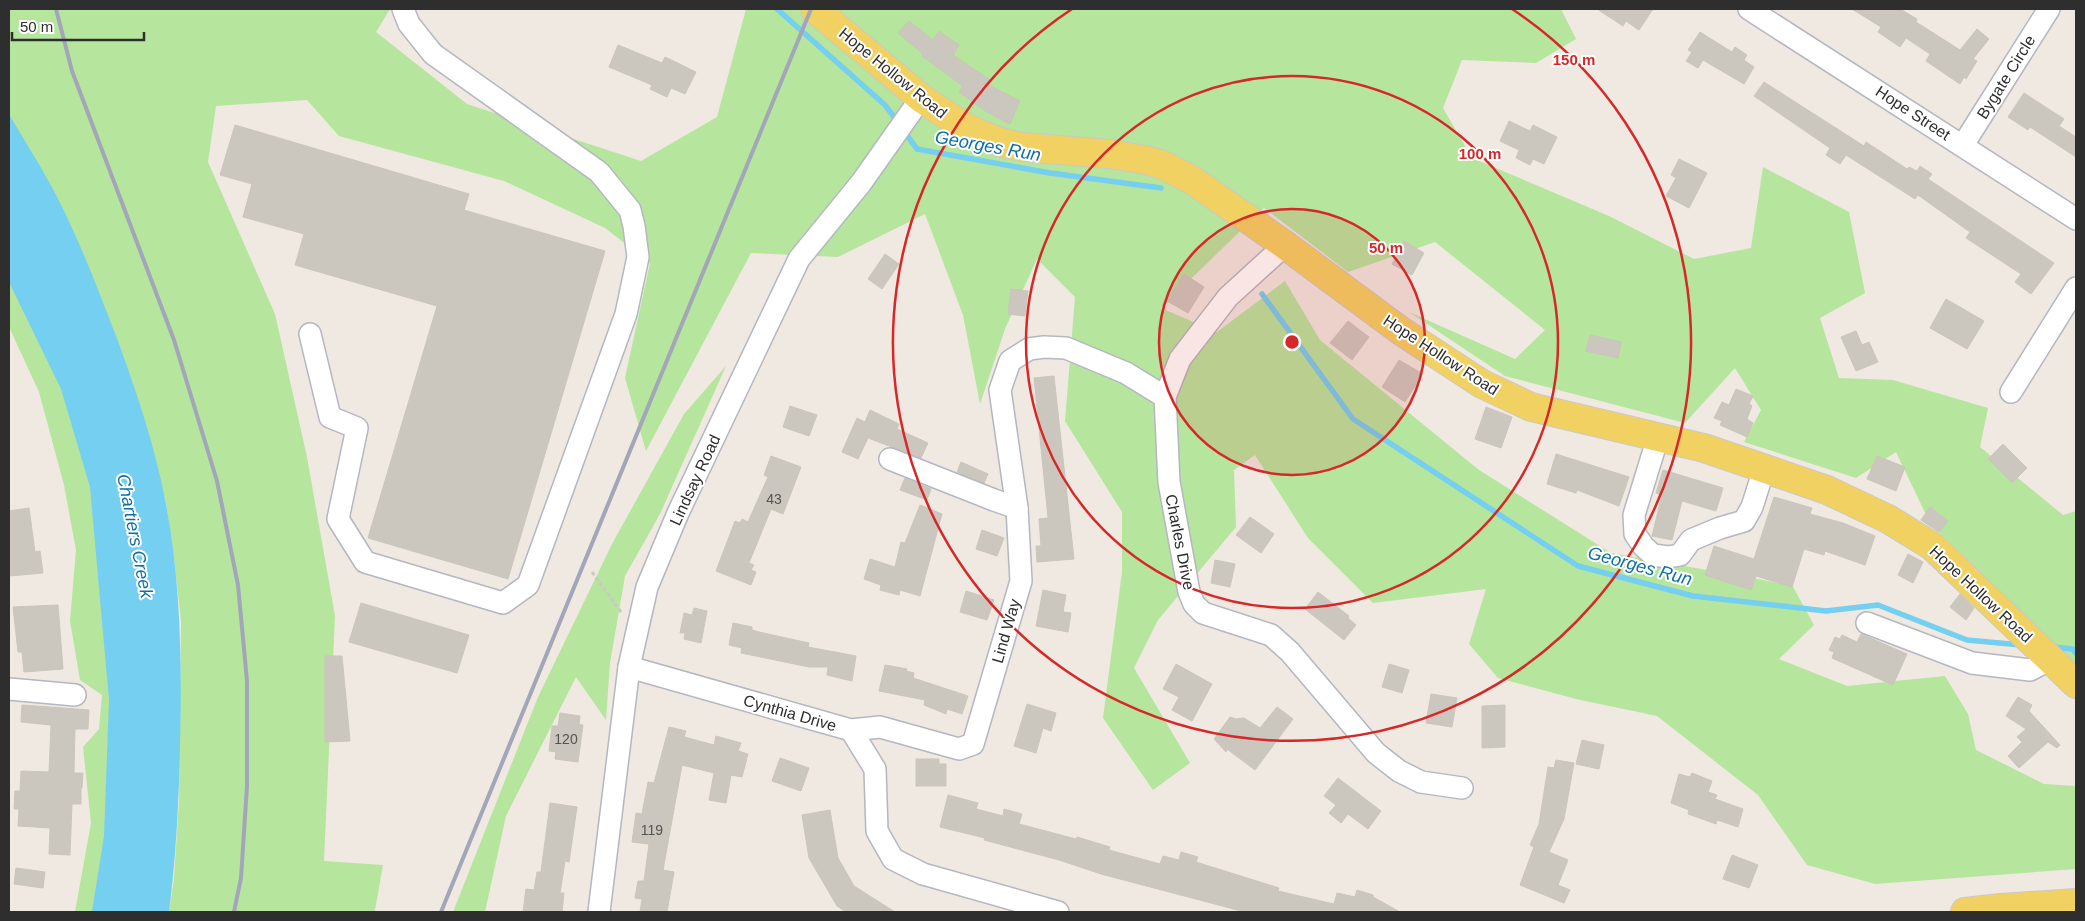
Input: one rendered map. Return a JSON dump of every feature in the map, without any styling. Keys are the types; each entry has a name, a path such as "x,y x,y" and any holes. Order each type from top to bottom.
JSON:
{"main road":[{"name":"Hope Hollow Road","path":"815,9 916,106 1000,142 1022,147 1131,157 1162,165 1192,180 1285,245 1401,331 1482,384 1531,408 1704,448 1827,490 1888,519 1932,546 2076,684"},
{"path":"1965,912 2076,903"}],"street":[{"path":"310,334 330,417 357,428 338,519 365,562 503,603 528,584 626,314 638,257 634,226 630,210 599,172 433,54 409,24 403,9"},
{"name":"Hope Street","path":"1749,9 2076,219"},
{"name":"Bygate Circle","path":"1963,146 2049,9"},
{"name":"Lindsay Road","path":"599,912 630,667 647,588 674,522 799,259 861,183 916,106"},
{"name":"Charles Drive","path":"1285,245 1228,296 1180,359 1166,398 1169,482 1189,592 1194,604 1203,613 1271,635 1290,652 1376,753 1399,771 1421,782 1462,788"},
{"path":"2011,392 2076,288"},
{"name":"Lind Way","path":"850,730 880,727 959,750 973,744 1021,581 1017,508 1000,390 1010,361 1029,349 1066,348 1126,373 1166,398"},
{"path":"1658,437 1634,515 1635,534 1644,547 1653,555 1668,557 1680,555 1691,540 1720,528 1744,521 1752,507 1764,469"},
{"path":"890,459 1017,508"},
{"path":"1867,624 1972,663 2030,670 2051,659"},
{"name":"Cynthia Drive","path":"630,667 850,730 875,769 877,831 893,859 923,874 1058,912"},
{"path":"9,689 75,695"}],"path":[{"path":"592,572 625,617"}],"green space":[{"path":"9,9 390,9 376,32 467,104 641,161 717,117 746,9 1561,9 1576,39 1536,63 1462,60 1443,108 1472,158 1609,216 1694,259 1751,248 1763,167 1849,212 1865,293 1820,318 1839,378 1893,380 1988,408 1980,447 2063,515 2076,511 2076,666 1930,523 1896,452 1856,478 1744,442 1761,410 1735,368 1685,423 1505,376 1409,312 1515,359 1545,330 1435,242 1348,272 1264,208 1161,308 1217,332 1285,281 1320,340 1479,470 1611,553 1792,585 1814,625 1779,659 1847,686 1945,676 1968,714 1976,750 2044,784 2076,786 2076,869 1875,884 1807,865 1758,795 1657,716 1576,699 1498,678 1469,644 1486,589 1373,603 1308,538 1255,455 1234,470 1236,527 1158,620 1134,668 1190,763 1153,790 1103,718 1122,572 1122,512 1065,421 1075,297 1037,259 1005,329 980,404 963,315 925,214 838,257 751,253 646,451 625,378 650,263 605,228 504,181 339,136 307,100 216,106 208,162 275,314 307,457 335,616 324,861 383,865 374,912 169,912 174,878 179,801 181,621 166,503 148,432 9,115"},
{"path":"9,237 77,399 112,575 123,751 99,912 75,912 91,823 83,747 99,729 102,695 80,680 70,621 76,550 64,485 39,392 9,327"},
{"path":"726,366 660,514 625,576 610,663 606,720 576,677 506,816 485,912 453,912 538,697 612,544 684,414"}],"water":[{"name":"Chartiers Creek","path":"9,114 57,197 95,283 138,398 151,440 166,504 178,594 181,684 178,808 169,912 92,912 104,836 109,700 90,487 61,389 9,282"}],"building":[{"path":"1597,9 1653,9 1639,30 1626,21 1623,26"},
{"path":"1852,9 1900,9 1917,19 1916,22 1960,50 1977,29 1989,39 1973,59 1977,61 1966,79 1964,77 1960,84 1926,61 1930,54 1906,38 1900,47 1878,32 1881,27"},
{"path":"909,21 933,40 939,31 959,45 953,55 990,80 987,84 1020,101 1010,124 987,112 959,92 963,86 922,56 923,54 898,33"},
{"path":"1700,32 1732,52 1735,47 1747,55 1744,60 1754,67 1744,84 1703,60 1698,68 1686,61 1692,52 1688,50"},
{"path":"618,45 662,63 665,57 696,72 685,94 671,88 667,97 650,89 652,85 609,67"},
{"path":"1764,82 1864,146 1866,142 1907,169 1909,167 1917,171 1920,166 1932,174 1928,179 2054,263 2031,294 2015,282 2021,274 1966,238 1970,232 1918,195 1915,199 1846,155 1840,164 1826,155 1830,148 1754,96"},
{"path":"2024,93 2064,119 2059,126 2076,137 2076,157 2030,127 2028,130 2008,117"},
{"path":"1509,121 1530,131 1533,125 1557,137 1544,164 1533,159 1530,165 1516,158 1519,150 1500,141"},
{"path":"235,125 469,194 464,210 605,251 508,579 368,538 437,306 295,265 304,234 243,217 252,184 220,175"},
{"path":"1679,159 1707,173 1689,208 1666,196 1676,178 1671,175"},
{"path":"1404,241 1424,253 1412,275 1392,264"},
{"path":"885,254 899,264 882,289 868,279"},
{"path":"1184,274 1204,287 1188,313 1167,301"},
{"path":"1011,289 1028,291 1025,316 1008,314"},
{"path":"1946,299 1984,321 1967,349 1930,328"},
{"path":"1348,321 1369,337 1352,360 1330,343"},
{"path":"1856,331 1862,345 1869,342 1878,362 1856,371 1841,337"},
{"path":"1590,335 1621,342 1618,358 1586,351"},
{"path":"1399,360 1423,374 1405,402 1382,387"},
{"path":"1054,376 1074,559 1037,562 1036,546 1041,546 1039,519 1048,518 1034,378"},
{"path":"1736,389 1753,396 1749,404 1752,406 1747,419 1753,423 1747,437 1720,425 1722,421 1714,418 1722,402 1729,405"},
{"path":"790,406 817,415 809,436 783,427"},
{"path":"1486,407 1512,417 1501,448 1475,439"},
{"path":"870,410 899,424 897,429 928,443 921,458 868,438 858,459 842,452 857,418 865,422"},
{"path":"2003,444 2027,468 2012,483 1988,459"},
{"path":"1556,454 1629,477 1619,506 1577,490 1576,493 1547,484"},
{"path":"771,456 801,467 783,514 771,509 749,563 754,565 751,570 756,572 751,585 716,571 735,521 740,523 742,519 748,522 768,477 764,475"},
{"path":"1877,456 1905,467 1896,491 1867,479"},
{"path":"961,462 988,474 984,483 957,472"},
{"path":"1663,470 1723,488 1716,511 1682,501 1672,540 1652,536 1662,495 1656,493"},
{"path":"905,478 931,489 927,500 900,490"},
{"path":"1774,497 1812,508 1810,514 1843,523 1875,536 1865,565 1825,551 1824,555 1804,549 1792,587 1756,576 1751,590 1705,575 1714,546 1754,559"},
{"path":"920,505 942,514 920,596 900,590 899,595 880,590 881,585 864,579 870,559 895,567 901,542 905,543"},
{"path":"1930,507 1948,521 1939,532 1921,520"},
{"path":"29,508 35,552 40,551 43,573 9,576 9,511"},
{"path":"1250,517 1274,534 1261,553 1236,535"},
{"path":"982,530 1004,538 997,556 976,549"},
{"path":"1908,554 1923,562 1913,583 1898,575"},
{"path":"1215,560 1235,564 1230,587 1211,583"},
{"path":"1043,590 1066,595 1063,612 1071,613 1068,632 1036,626"},
{"path":"966,591 994,600 987,620 960,612"},
{"path":"1318,592 1349,616 1348,618 1356,625 1344,640 1305,609"},
{"path":"1960,594 1974,608 1966,620 1950,607"},
{"path":"361,603 469,635 457,673 349,642"},
{"path":"58,605 63,669 24,672 22,652 18,652 13,607"},
{"path":"694,608 707,611 701,643 684,639 685,633 680,633 684,613 692,615"},
{"path":"733,623 752,627 752,630 759,632 809,643 808,647 856,656 852,681 827,675 828,667 809,667 741,653 742,648 729,645"},
{"path":"1861,634 1907,654 1893,685 1832,658 1834,652 1829,650 1835,637 1840,639 1842,635 1857,642"},
{"path":"325,656 342,656 350,741 325,742"},
{"path":"1176,664 1212,684 1192,721 1172,710 1179,697 1163,689"},
{"path":"1389,664 1409,670 1402,693 1382,687"},
{"path":"885,665 907,669 906,671 914,673 913,678 968,696 962,714 947,709 946,714 924,705 925,700 879,691"},
{"path":"1431,694 1457,698 1452,727 1426,723"},
{"path":"2018,697 2032,705 2029,711 2060,745 2057,748 2048,742 2019,768 2008,756 2022,742 2017,737 2026,729 2006,716"},
{"path":"1027,704 1056,713 1051,731 1043,728 1036,753 1014,746"},
{"path":"22,705 89,710 88,729 75,729 74,773 83,773 81,804 72,804 70,855 49,854 50,828 18,826 19,809 14,809 15,791 20,791 21,771 49,772 51,725 21,722"},
{"path":"1505,705 1505,747 1482,748 1482,706"},
{"path":"1277,707 1293,719 1255,770 1227,749 1226,752 1214,739 1230,717 1236,719 1244,718 1260,728"},
{"path":"560,713 580,716 579,724 583,725 578,762 555,759 556,752 549,751 552,726 558,726"},
{"path":"669,727 686,731 684,737 714,745 716,736 741,743 738,751 748,754 742,777 731,775 726,803 709,800 714,773 682,765 663,870 674,872 667,912 640,912 642,899 635,898 638,881 644,881 649,844 632,842 636,813 642,814 648,782 654,783"},
{"path":"1582,740 1604,745 1599,769 1576,764"},
{"path":"780,758 809,768 801,791 772,781"},
{"path":"916,759 939,759 939,764 946,764 946,786 916,786"},
{"path":"1556,760 1574,763 1564,819 1549,852 1568,860 1558,885 1570,890 1564,903 1520,885 1534,847 1530,845 1539,824 1548,767 1554,768"},
{"path":"1692,773 1712,781 1708,792 1717,795 1715,799 1743,809 1738,827 1717,820 1716,824 1688,814 1689,810 1671,803 1679,774 1690,777"},
{"path":"1338,778 1381,811 1368,829 1348,814 1341,823 1329,813 1336,805 1324,796"},
{"path":"948,795 978,803 976,809 1003,816 1004,809 1022,814 1019,824 1076,839 1077,837 1110,847 1109,850 1160,864 1163,856 1179,860 1181,852 1198,857 1196,862 1279,888 1278,891 1334,904 1337,893 1355,897 1357,890 1373,895 1373,897 1400,912 1245,912 1101,874 1059,860 984,840 985,838 940,827"},
{"path":"550,803 577,807 569,862 565,861 560,893 564,893 562,912 523,912 526,889 534,890 537,872 541,872"},
{"path":"830,810 838,858 854,886 895,912 846,912 837,906 809,858 802,815"},
{"path":"1732,855 1758,865 1749,888 1723,879"},
{"path":"16,868 45,872 43,888 14,884"}],"waterway":[{"name":"Georges Run","path":"777,9 885,105 898,122"},
{"name":"Georges Run","path":"903,130 917,149 1050,173 1161,188"},
{"name":"Georges Run","path":"1262,294 1353,419 1578,566 1693,596 1826,611 1878,605 1967,640 2021,645"},
{"name":"Georges Run","path":"2053,647 2073,649 2076,653"}],"railway":[{"path":"56,9 72,71 174,340 217,481 238,585 247,681 247,786 241,878 234,912"},
{"path":"441,912 811,9"}]}
